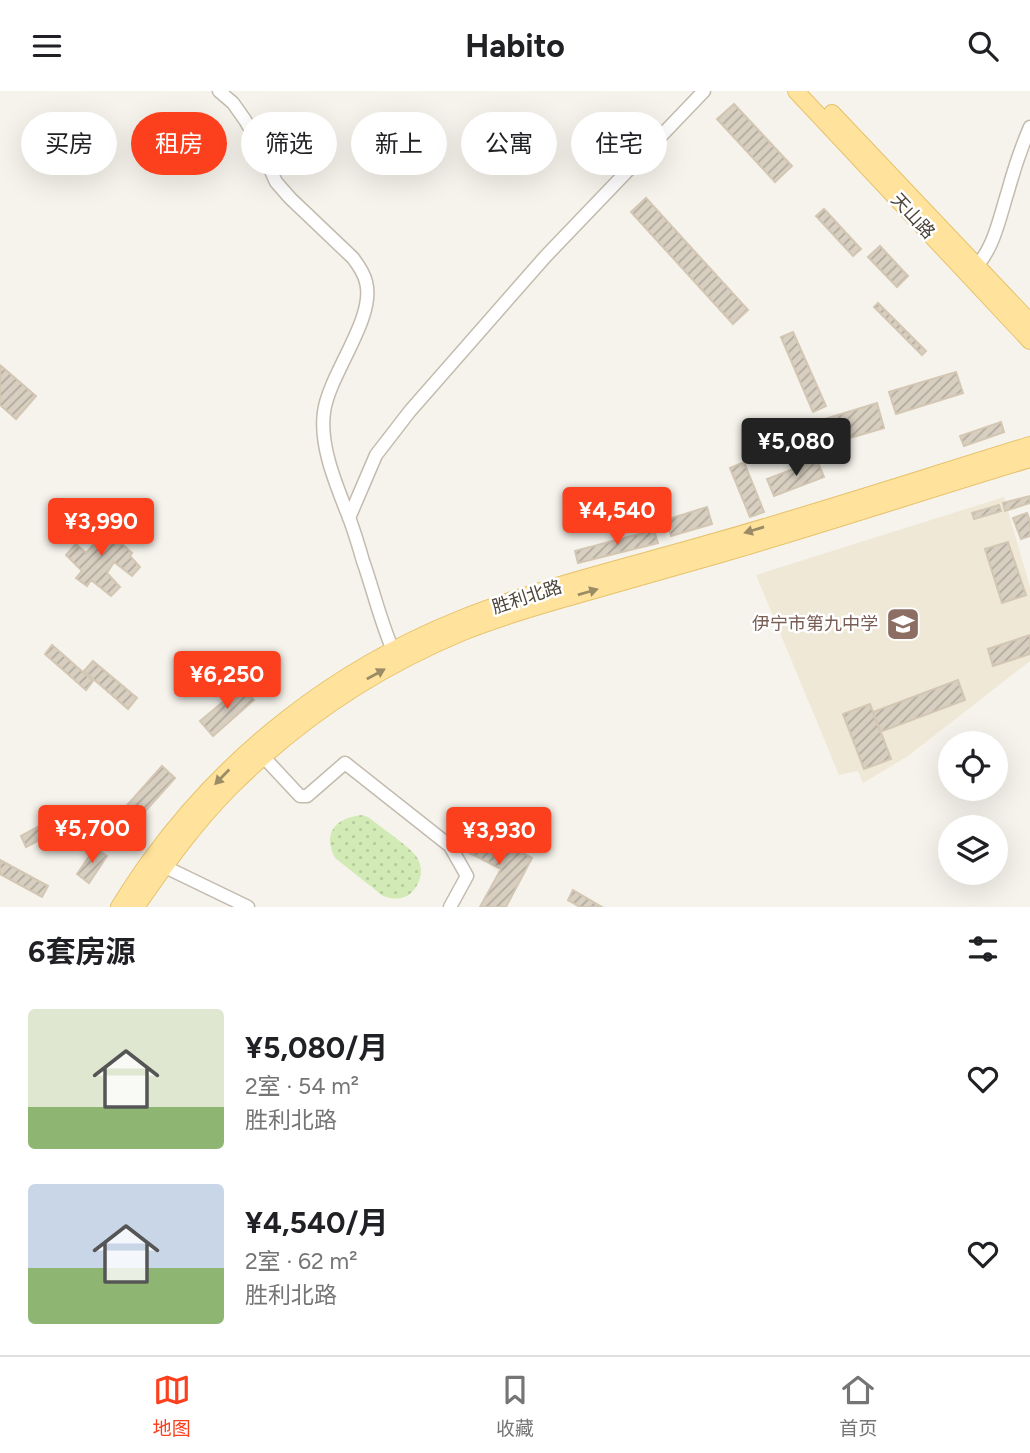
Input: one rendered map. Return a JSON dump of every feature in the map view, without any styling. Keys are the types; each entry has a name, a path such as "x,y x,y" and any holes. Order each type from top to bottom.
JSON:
{"main road":[{"name":"天山路","path":"796,91 973,270 1030,323"},
{"name":"天山路","path":"811,91 973,270 1030,341"},
{"name":"胜利北路","path":"396,656 459,619 530,595 1030,445"},
{"name":"胜利北路","path":"136,907 157,863 188,813 220,778 258,751 292,714 355,671 534,607 736,549 1030,459"},
{"name":"胜利北路","path":"119,907 157,863"}],"street":[{"path":"219,91 233,103 245,120 276,182 354,258 367,283 368,296 362,320 324,412 325,436 330,468 396,656"},
{"path":"349,518 376,455 410,411 545,257 704,91"},
{"path":"973,270 991,245 1019,153 1030,127"},
{"path":"258,751 300,796 307,796 345,763 450,846 467,876 450,907"},
{"path":"157,863 248,907"}],"shaded area":[{"name":"伊宁市第九中学","path":"1004,497 1030,587 1030,661 908,756 863,783 858,771 839,775 756,575"}],"green space":[{"path":"362,815 401,842 419,860 420,878 413,891 403,898 383,896 335,858 330,841 334,828 345,819"}],"building":[{"path":"734,104 792,166 775,182 717,119"},
{"path":"646,198 748,310 733,324 631,212"},
{"path":"824,209 861,249 853,256 816,216"},
{"path":"880,246 908,276 897,287 868,257"},
{"path":"878,303 926,351 922,355 874,307"},
{"path":"793,332 826,406 813,412 781,337"},
{"path":"0,365 36,396 16,419 0,405"},
{"path":"956,372 963,393 896,414 889,392"},
{"path":"877,403 884,428 829,444 822,420"},
{"path":"1001,422 1004,432 964,446 960,436"},
{"path":"817,460 824,477 774,496 767,479"},
{"path":"744,462 764,512 750,517 730,468"},
{"path":"1030,496 1030,503 1005,511 1003,503"},
{"path":"999,505 1001,511 974,519 972,513"},
{"path":"707,507 712,524 671,536 666,520"},
{"path":"1027,513 1030,536 1021,539 1013,518"},
{"path":"85,518 96,529 101,525 132,553 130,556 140,567 132,576 114,562 107,573 120,587 111,596 91,580 87,586 76,578 82,571 66,555 76,544 86,553 94,544 77,528"},
{"path":"654,530 658,543 578,563 575,551"},
{"path":"1008,542 1026,595 1002,603 985,549"},
{"path":"1030,635 1030,654 993,666 988,649"},
{"path":"52,645 93,681 86,690 45,654"},
{"path":"93,661 137,698 128,709 84,671"},
{"path":"958,680 965,700 880,732 873,712"},
{"path":"242,686 254,700 213,736 200,721"},
{"path":"870,704 891,759 864,769 843,714"},
{"path":"162,766 175,778 112,848 99,837"},
{"path":"54,818 60,829 26,847 21,836"},
{"path":"472,830 484,836 485,833 532,858 506,907 480,907 501,869 462,849"},
{"path":"95,848 107,856 89,883 77,874"},
{"path":"0,860 48,886 42,897 0,874"},
{"path":"573,890 602,907 580,907 568,900"}],"place":[{"name":"伊宁市第九中学","path":"903,624"}]}
